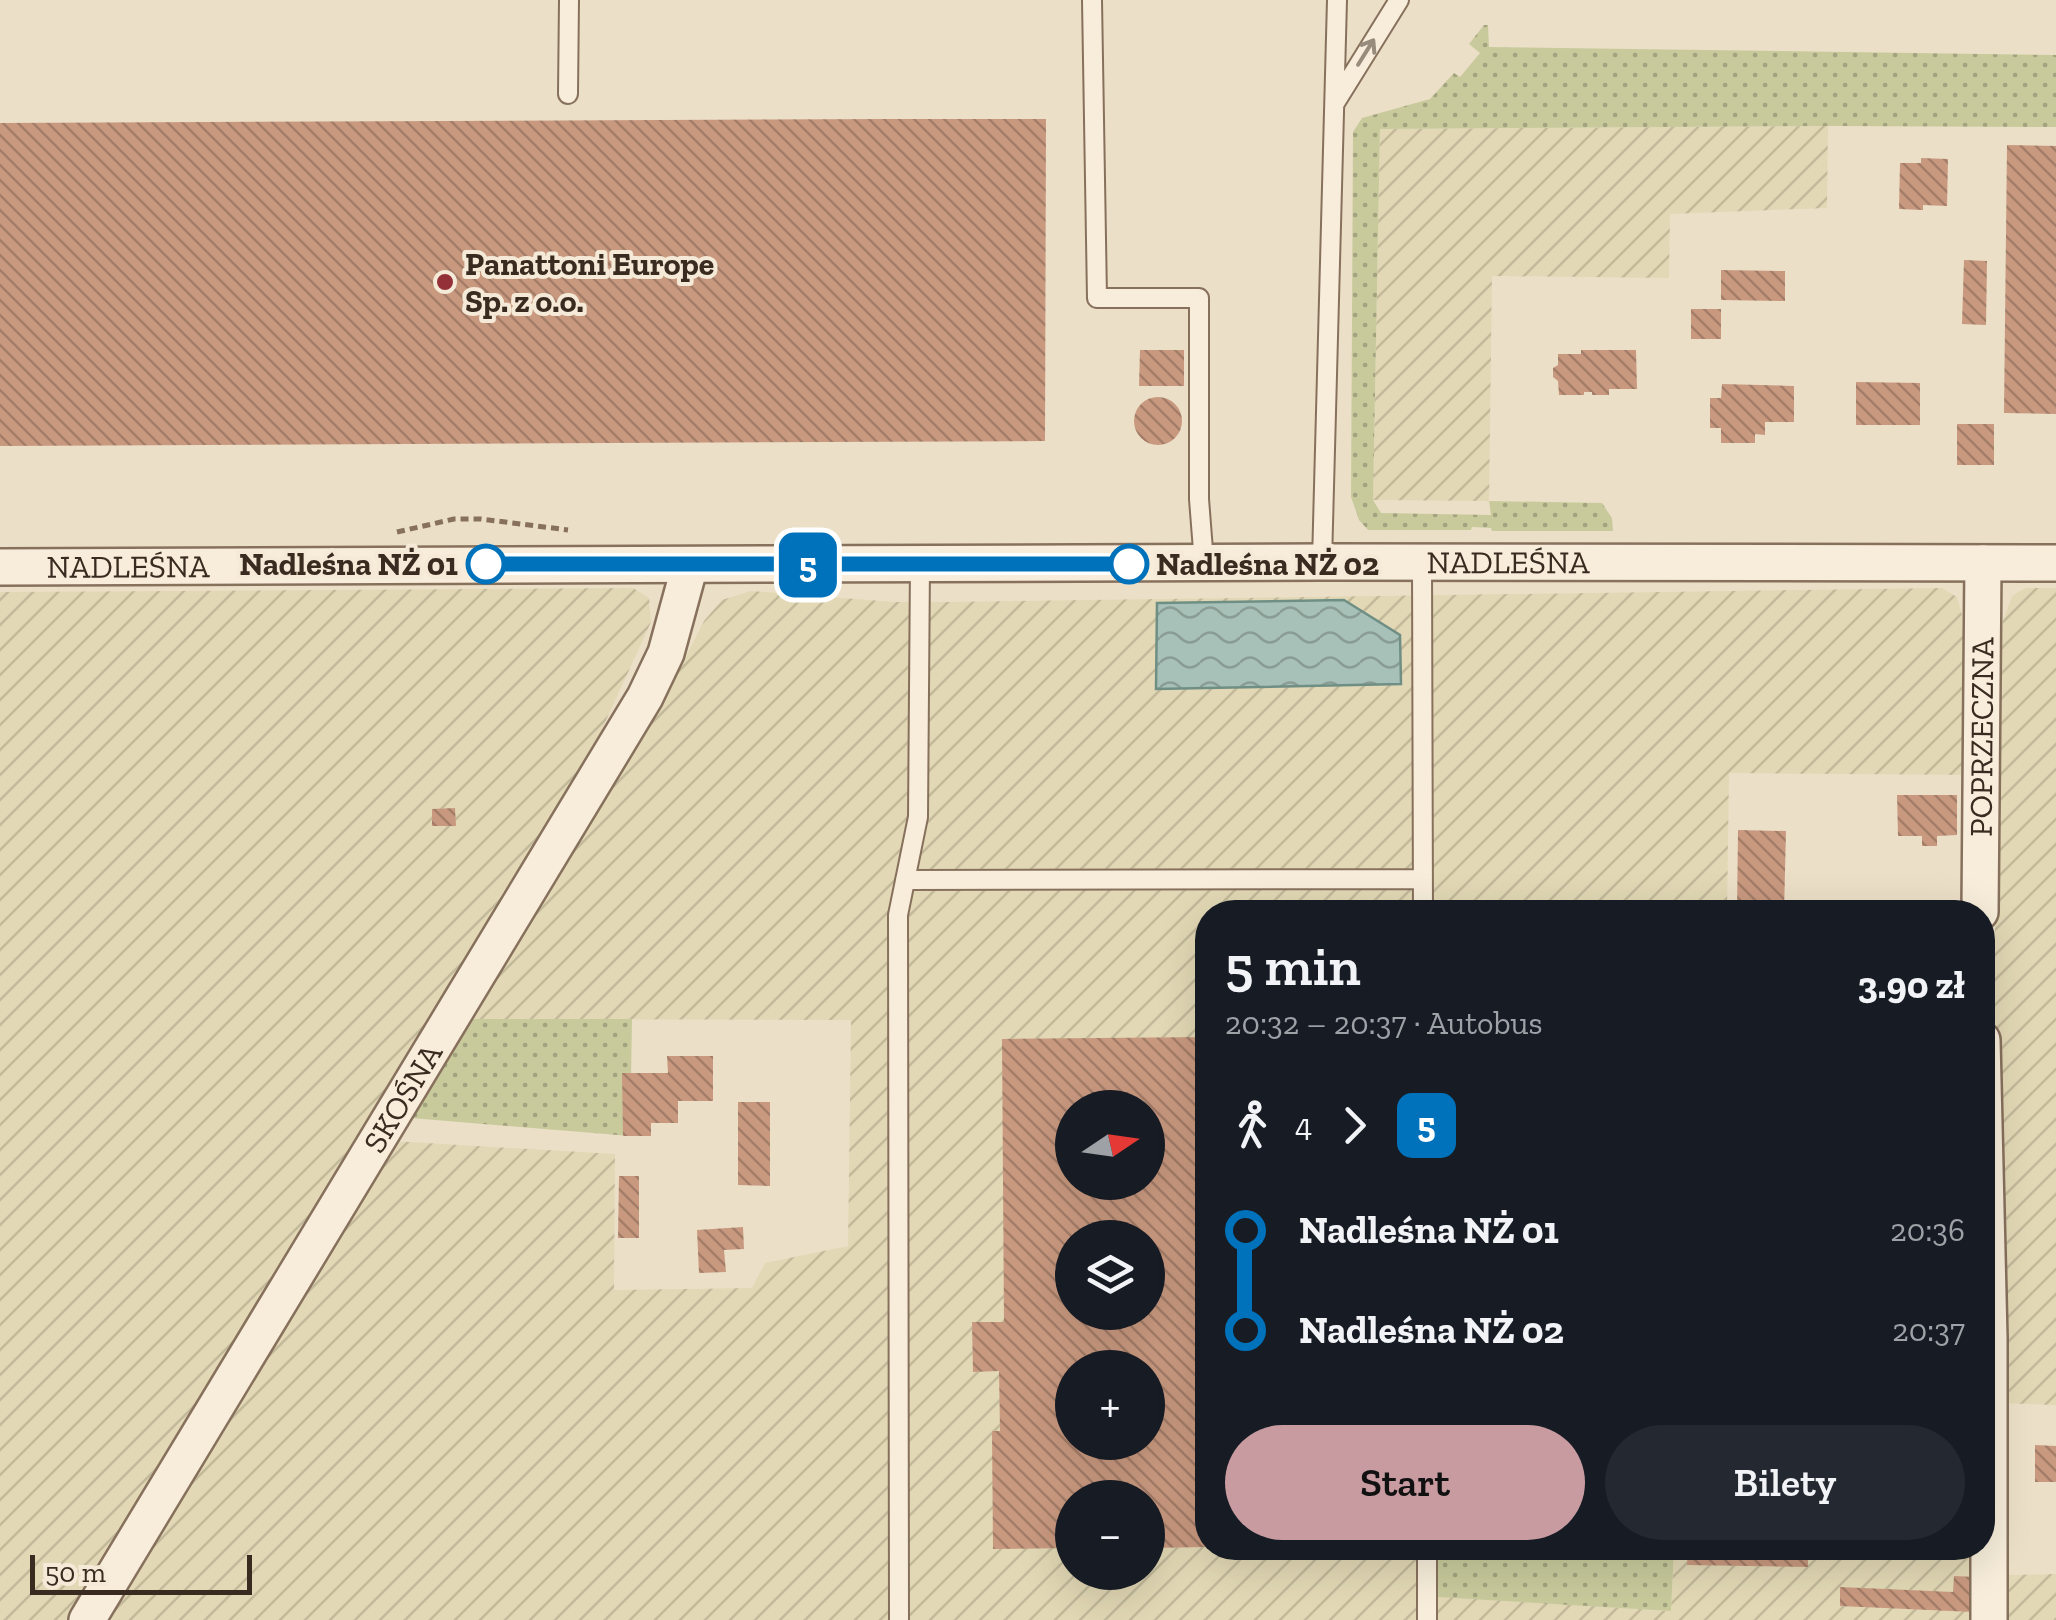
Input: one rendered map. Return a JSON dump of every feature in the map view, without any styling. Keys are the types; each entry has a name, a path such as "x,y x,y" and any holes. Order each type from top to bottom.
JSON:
{"street":[{"name":"POPRZECZNA","path":"1980,900 1983,563"},
{"name":"NADLEŚNA","path":"0,567 2056,563"},
{"name":"SKOŚNA","path":"86,1620 645,697 666,654 690,565"},
{"path":"1990,1560 1990,1620"}],"lane":[{"path":"568,94 569,0"},
{"path":"1092,0 1097,298 1199,298 1199,499 1204,563"},
{"path":"1322,562 1337,0"},
{"path":"1334,103 1398,0"},
{"path":"1422,563 1423,900"},
{"path":"899,1620 898,914 918,817 920,564"},
{"path":"905,880 1422,879"},
{"path":"1427,1560 1427,1620"}],"shaded area":[{"path":"1828,126 1827,208 1670,214 1669,278 1492,276 1489,501 1373,500 1380,129"},
{"path":"633,588 649,598 651,622 571,797 70,1620 0,1620 0,592"},
{"path":"1942,588 1957,597 1962,615 1972,775 1729,773 1727,900 1195,900 1195,1560 1438,1560 1438,1596 1671,1611 1673,1560 1982,1560 1980,1620 99,1620 392,1141 615,1154 614,1290 752,1288 765,1263 848,1246 851,1020 465,1019 679,670 704,621 722,600 751,591 894,602"},
{"path":"2025,588 2056,588 2056,1405 2000,1403 1995,705 2003,621 2012,596"},
{"path":"2056,1574 2056,1620 2001,1620 2004,1575"}],"green space":[{"path":"1488,25 1489,47 2056,55 2056,127 1380,129 1373,500 1381,513 1491,515 1489,501 1602,503 1612,518 1613,531 1492,531 1472,527 1368,530 1359,520 1351,497 1353,132 1362,118 1430,99 1454,73 1460,77 1480,53 1469,44"},
{"path":"465,1019 632,1019 630,1136 411,1118"},
{"path":"1438,1560 1673,1560 1671,1611 1438,1597"}],"water":[{"path":"1344,600 1400,635 1401,684 1156,689 1157,603"}],"building":[{"name":"Panattoni Europe Sp. z o.o.","path":"1046,119 1045,441 0,446 0,123"},
{"path":"2007,145 2056,146 2056,414 2004,413"},
{"path":"1921,158 1948,159 1947,206 1899,209 1900,163 1921,163"},
{"path":"1964,260 1987,261 1986,325 1962,324"},
{"path":"1721,270 1785,271 1785,301 1721,300"},
{"path":"1691,309 1721,309 1721,339 1691,339"},
{"path":"1140,350 1184,350 1184,386 1139,386"},
{"path":"1581,350 1636,350 1637,389 1609,389 1609,395 1559,395 1558,381 1553,377 1558,354 1581,354"},
{"path":"1856,382 1920,383 1920,425 1856,425"},
{"path":"1722,384 1794,386 1794,422 1765,422 1765,435 1755,434 1755,443 1721,443 1721,428 1710,428 1710,398 1721,398"},
{"path":"1158,397 1175,404 1182,421 1175,438 1158,445 1141,438 1134,421 1141,404"},
{"path":"1957,424 1994,424 1994,465 1957,465"},
{"path":"1897,795 1957,795 1957,835 1937,836 1937,846 1922,846 1922,836 1898,836"},
{"path":"455,808 456,826 432,826 432,809"},
{"path":"1738,830 1786,831 1784,900 1737,900"},
{"path":"1195,1037 1195,1547 1165,1548 1165,1480 1055,1480 1055,1548 993,1549 992,1431 1000,1431 999,1371 973,1372 972,1322 1004,1322 1002,1039"},
{"path":"667,1056 713,1056 713,1101 678,1101 678,1123 651,1123 651,1136 623,1136 622,1073 668,1073"},
{"path":"738,1102 770,1102 770,1186 738,1185"},
{"path":"619,1176 639,1176 639,1238 618,1238"},
{"path":"743,1227 744,1249 724,1250 726,1272 699,1273 697,1230"},
{"path":"2035,1445 2056,1446 2056,1482 2035,1482"},
{"path":"1687,1560 1808,1560 1808,1567 1687,1565"},
{"path":"1954,1576 1975,1577 1973,1612 1840,1606 1840,1587 1953,1592"}],"bus line":[{"name":"5","path":"486,564 1129,564"}],"place":[{"name":"Panattoni Europe Sp. z o.o.","path":"445,282"},
{"name":"Nadleśna NŻ 01","path":"486,564"},
{"name":"Nadleśna NŻ 02","path":"1129,564"}]}
